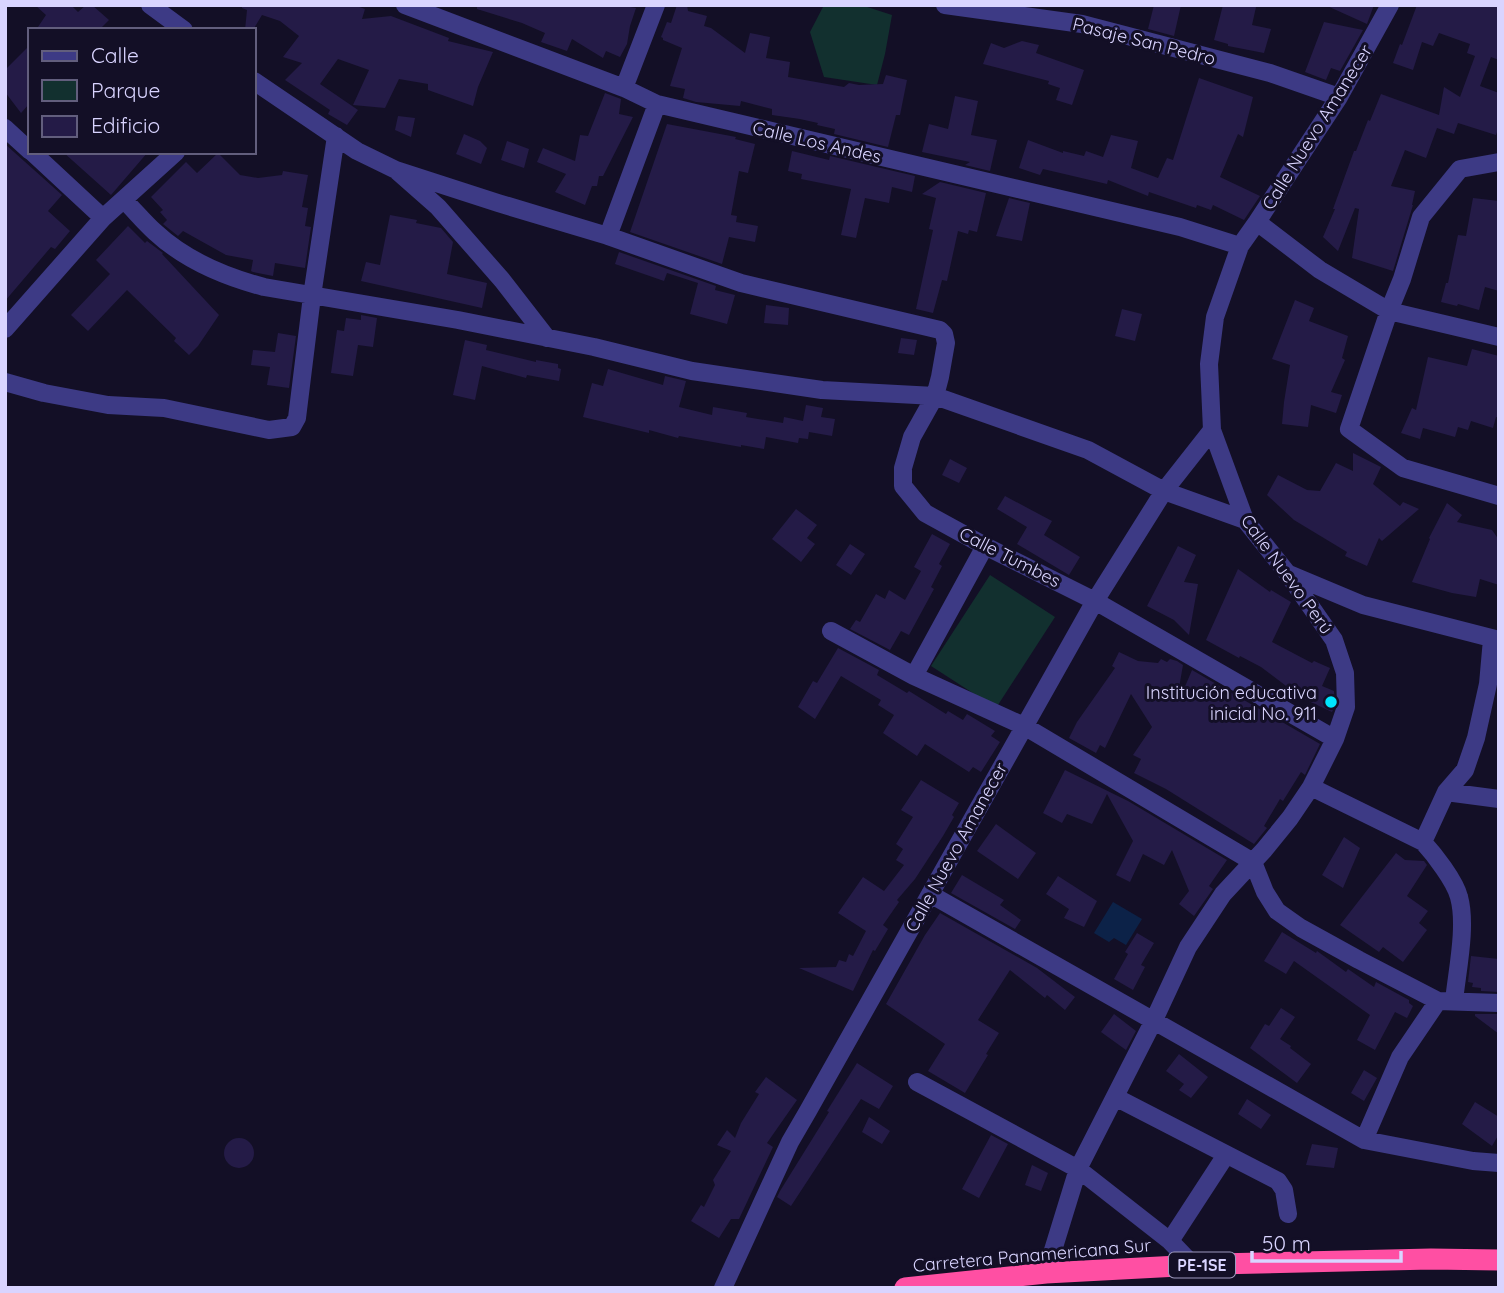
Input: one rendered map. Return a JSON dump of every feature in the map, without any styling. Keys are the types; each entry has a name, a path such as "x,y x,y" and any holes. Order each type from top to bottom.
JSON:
{"highway":[{"name":"Carretera Panamericana Sur","path":"905,1288 1046,1273 1194,1266 1418,1259 1499,1260"}],"street":[{"path":"150,5 181,28"},
{"name":"Calle Los Andes","path":"405,5 624,88 657,104 1181,228 1240,246"},
{"path":"624,88 656,5"},
{"name":"Pasaje San Pedro","path":"945,5 1082,24 1270,73 1339,97"},
{"name":"Calle Nuevo Amanecer","path":"1240,246 1339,97 1390,5"},
{"path":"256,81 357,151 396,170 608,236 741,283 940,330 946,342 935,396"},
{"path":"608,236 657,104"},
{"path":"5,128 28,148"},
{"path":"5,382 44,393 108,405 164,408 269,430 292,427 297,418 336,136"},
{"path":"34,154 103,218"},
{"path":"5,329 103,218 174,154"},
{"path":"1499,162 1460,169 1421,217 1349,429 1403,468 1499,496"},
{"path":"396,170 438,207 502,280 547,338"},
{"path":"124,200 157,234 191,258 235,279 264,287 458,320 594,347 692,371 822,390 935,396 1088,450 1164,491 1245,520"},
{"path":"1257,222 1320,270 1389,311 1499,337"},
{"name":"Calle Nuevo Perú","path":"1046,1273 1078,1170 1188,947 1223,894 1265,850 1290,818 1311,786 1335,739 1346,707 1345,673 1334,640 1288,574 1245,520 1212,430 1209,364 1215,317 1240,246"},
{"name":"Calle Tumbes","path":"935,396 912,437 903,468 904,486 925,513 1095,601 1335,739"},
{"name":"Calle Nuevo Amanecer","path":"723,1288 790,1142 1095,601 1164,491 1212,430"},
{"path":"914,676 985,545"},
{"path":"1288,574 1363,605 1495,640 1476,738 1465,770 1446,792 1423,842"},
{"path":"831,631 914,676 1024,726 1253,862 1265,892 1277,911 1301,928 1359,960 1446,1001 1499,1003"},
{"path":"1311,786 1423,842 1438,859 1459,895 1462,925 1446,1001 1400,1057 1364,1140"},
{"path":"1446,792 1499,799"},
{"path":"930,894 1364,1140 1473,1161 1499,1163"},
{"path":"917,1082 1078,1170 1170,1241 1194,1266"},
{"path":"1115,1097 1278,1181 1284,1190 1288,1214"},
{"path":"1170,1241 1226,1155"}],"green space":[{"path":"824,5 861,5 892,15 877,85 824,77 810,32"},
{"path":"990,575 1055,617 996,708 931,666"}],"water":[{"path":"1113,902 1142,919 1126,945 1114,938 1109,942 1094,933"}],"building":[{"path":"35,5 71,5 78,12 86,5 92,5 109,20 101,28 37,28 46,15"},
{"path":"242,5 354,5 365,9 362,19 391,16 449,38 448,41 493,52 473,106 428,90 428,84 399,79 385,108 353,105 369,70 338,59 320,84 358,110 347,125 328,114 330,110 285,80 302,63 283,57 299,36 280,21 262,15 254,28 245,28 247,10 242,8"},
{"path":"477,5 618,5 636,8 627,44 620,57 606,51 603,58 572,39 567,51 541,42 545,33 477,9"},
{"path":"677,5 687,5 688,11 707,16 704,26 711,28 745,53 750,33 770,37 766,58 790,62 788,77 844,87 849,83 883,84 886,75 907,80 900,115 896,115 888,147 834,134 835,129 817,125 818,123 772,115 772,109 741,101 740,106 696,102 683,98 685,89 670,86 682,48 661,37 667,22 671,23"},
{"path":"1154,5 1181,5 1174,36 1148,29"},
{"path":"1223,5 1256,7 1252,25 1271,29 1264,53 1228,46 1214,40"},
{"path":"1325,5 1374,5 1367,24"},
{"path":"1417,5 1499,5 1499,60 1491,57 1480,86 1499,93 1499,126 1496,135 1458,123 1454,134 1437,128 1426,158 1405,150 1391,186 1415,191 1393,271 1352,258 1359,209 1355,208 1338,251 1323,237 1354,151 1381,94 1439,115 1444,87 1460,97 1475,56 1467,53 1470,44 1439,33 1433,46 1422,42 1413,70 1393,63"},
{"path":"1324,22 1363,30 1340,71 1331,68 1326,80 1305,72"},
{"path":"1022,41 1039,45 1036,53 1084,70 1072,105 1056,100 1060,88 1048,84 1049,81 983,64 991,43 1004,48"},
{"path":"28,47 28,105 21,113 5,92 5,70"},
{"path":"1199,78 1253,97 1243,137 1238,134 1220,177 1260,196 1244,220 1213,205 1211,210 1197,205 1196,208 1149,192 1148,196 1108,180 1107,184 1043,169 1040,175 1019,168 1028,140 1063,153 1084,156 1086,151 1103,157 1111,135 1138,141 1131,168 1158,178 1167,158 1173,160"},
{"path":"605,93 621,99 619,114 633,117 603,176 599,176 597,186 592,186 585,205 555,192 566,174 537,162 543,148 575,161 580,135 588,136"},
{"path":"955,96 978,101 971,135 997,140 990,171 965,165 970,162 922,152 929,124 948,129"},
{"path":"398,116 415,118 411,137 395,130"},
{"path":"667,124 736,137 735,139 755,144 748,173 739,171 731,215 737,216 736,222 758,226 755,242 729,237 722,264 630,232"},
{"path":"464,134 480,141 487,148 481,164 456,154"},
{"path":"507,141 529,149 524,168 501,160"},
{"path":"5,144 62,195 48,211 70,231 55,249 51,247 5,301"},
{"path":"792,151 829,160 830,156 915,176 912,192 892,187 889,203 865,198 856,238 841,235 851,189 801,179 802,174 788,171"},
{"path":"65,154 146,154 111,195"},
{"path":"219,154 240,175 258,178 282,175 283,171 308,175 302,207 308,208 305,226 311,227 305,268 275,263 273,276 253,272 253,260 226,255 183,231 178,236 163,224 167,220 160,212 163,210 151,197 186,162 197,173"},
{"path":"940,182 986,193 977,232 969,230 968,234 958,231 947,281 942,280 933,313 916,309 933,230 929,229 936,198 922,194"},
{"path":"1009,198 1030,203 1022,241 996,236"},
{"path":"1473,198 1499,201 1499,291 1485,287 1479,310 1441,302 1448,283 1458,235 1466,236"},
{"path":"390,215 441,228 453,242 447,274 487,283 482,308 361,281 366,262 380,265"},
{"path":"128,226 145,243 147,241 163,253 219,315 189,355 174,341 176,338 127,290 88,331 71,315 110,274 96,260"},
{"path":"619,252 716,286 715,290 735,295 727,324 690,314 698,283 667,273 664,281 615,264"},
{"path":"1295,300 1314,308 1309,321 1348,336 1342,358 1345,360 1331,392 1342,395 1336,413 1311,405 1308,427 1282,424 1290,365 1272,359"},
{"path":"766,305 789,308 788,325 764,323"},
{"path":"1122,309 1142,314 1135,341 1115,336"},
{"path":"361,315 377,318 373,347 358,345 353,376 331,373 337,330 344,331 346,318 361,320"},
{"path":"278,333 296,336 289,388 267,385 270,367 251,365 253,350 275,352"},
{"path":"901,338 917,340 914,355 898,353"},
{"path":"465,340 487,345 486,350 536,362 558,364 561,369 559,381 527,375 526,378 482,366 475,400 453,395"},
{"path":"1472,349 1499,356 1499,418 1496,417 1493,428 1471,421 1468,430 1458,427 1455,437 1423,428 1420,439 1401,433 1412,408 1416,410 1428,357 1467,366"},
{"path":"608,369 663,385 665,376 686,381 679,407 712,415 713,407 747,413 746,417 783,423 784,417 803,421 806,405 823,408 821,417 835,419 832,436 809,432 808,439 799,438 798,443 766,437 764,449 679,436 678,438 649,430 649,433 583,417 592,383 603,386"},
{"path":"1353,453 1381,467 1373,484 1400,506 1403,502 1419,509 1382,541 1379,538 1367,566 1345,556 1347,552 1294,520 1267,495 1278,475 1307,490 1320,491 1336,463 1353,471"},
{"path":"950,459 967,468 959,483 942,475"},
{"path":"1005,496 1052,521 1044,535 1080,557 1069,575 1017,544 1027,527 997,509"},
{"path":"1447,503 1462,515 1457,522 1492,530 1499,540 1499,585 1480,579 1476,597 1412,582 1429,538"},
{"path":"796,509 817,525 807,538 815,544 801,562 772,539"},
{"path":"932,534 950,544 939,564 942,566 931,587 934,589 909,635 901,631 890,650 850,629 856,620 860,622 876,594 885,599 889,590 905,600 921,571 914,567"},
{"path":"850,544 865,554 851,575 836,565"},
{"path":"1178,546 1196,555 1184,582 1198,584 1189,635 1174,620 1147,606"},
{"path":"1238,569 1270,592 1271,590 1291,602 1272,642 1312,663 1314,661 1330,668 1322,686 1334,691 1335,705 1332,712 1302,698 1261,667 1206,640"},
{"path":"838,648 879,670 877,675 946,714 948,711 963,720 967,714 995,731 991,736 1000,742 981,772 973,767 969,772 925,744 917,756 883,733 894,715 878,705 881,700 841,676 815,719 798,707 813,681 817,683"},
{"path":"1119,652 1138,661 1177,661 1183,665 1179,688 1184,689 1192,670 1320,744 1305,775 1301,772 1283,801 1280,799 1264,826 1267,828 1254,844 1166,789 1134,773 1141,759 1133,755 1152,727 1131,694 1105,748 1100,745 1096,753 1069,738 1077,722 1115,668 1112,666"},
{"path":"1065,770 1128,801 1227,860 1209,886 1213,889 1194,916 1179,904 1189,891 1172,850 1164,865 1143,854 1130,882 1116,875 1133,841 1107,794 1092,824 1067,814 1062,823 1043,813"},
{"path":"921,780 959,803 943,836 915,879 897,900 899,902 883,925 888,929 875,951 873,950 853,991 799,968 836,967 839,960 846,962 849,954 853,956 866,931 838,913 863,877 884,891 904,865 896,860 903,849 896,844 913,817 901,810"},
{"path":"996,824 1036,853 1018,879 977,851"},
{"path":"1344,837 1360,848 1343,888 1322,875"},
{"path":"1396,853 1405,860 1424,861 1427,865 1407,896 1428,911 1419,923 1427,930 1403,962 1383,947 1379,952 1340,925"},
{"path":"962,875 1004,900 1000,905 1021,920 1015,929 951,893"},
{"path":"1058,876 1097,901 1084,927 1064,918 1069,909 1046,894"},
{"path":"940,913 1037,968 1075,997 1065,1010 1010,970 978,1020 999,1033 965,1093 928,1071 945,1044 886,1004"},
{"path":"1282,932 1316,953 1317,951 1346,972 1348,969 1374,987 1376,982 1409,1000 1413,1006 1407,1018 1395,1012 1375,1050 1357,1040 1370,1015 1294,961 1286,974 1264,961"},
{"path":"1137,933 1154,943 1141,965 1145,967 1133,990 1114,979 1128,954 1125,952"},
{"path":"1471,956 1499,959 1499,992 1481,991 1481,988 1472,987 1473,983 1468,982"},
{"path":"1281,1008 1295,1017 1280,1039 1311,1064 1297,1083 1250,1048 1265,1024 1269,1026"},
{"path":"1114,1014 1136,1031 1126,1050 1101,1032"},
{"path":"1499,1014 1499,1034 1475,1016"},
{"path":"1179,1054 1208,1077 1191,1098 1179,1090 1184,1084 1166,1071"},
{"path":"857,1063 893,1086 879,1109 861,1099 791,1206 777,1197"},
{"path":"1364,1070 1377,1078 1364,1101 1351,1093"},
{"path":"766,1077 797,1100 767,1143 773,1147 739,1219 731,1219 719,1238 691,1221 701,1205 704,1207 715,1185 713,1180 731,1151 717,1145 727,1130 735,1138 759,1094 755,1092"},
{"path":"1247,1099 1271,1115 1261,1129 1238,1114"},
{"path":"1475,1102 1499,1117 1499,1134 1492,1146 1462,1124"},
{"path":"869,1117 890,1131 882,1144 862,1132"},
{"path":"991,1135 1008,1144 979,1198 962,1189"},
{"path":"239,1138 245,1139 253,1147 253,1159 245,1167 239,1168 233,1167 225,1159 224,1153 225,1147 233,1139"},
{"path":"1312,1144 1338,1148 1334,1168 1306,1165"},
{"path":"1032,1165 1048,1173 1041,1191 1025,1185"}],"place":[{"name":"Institución educativa inicial No. 911","path":"1331,702"}]}
